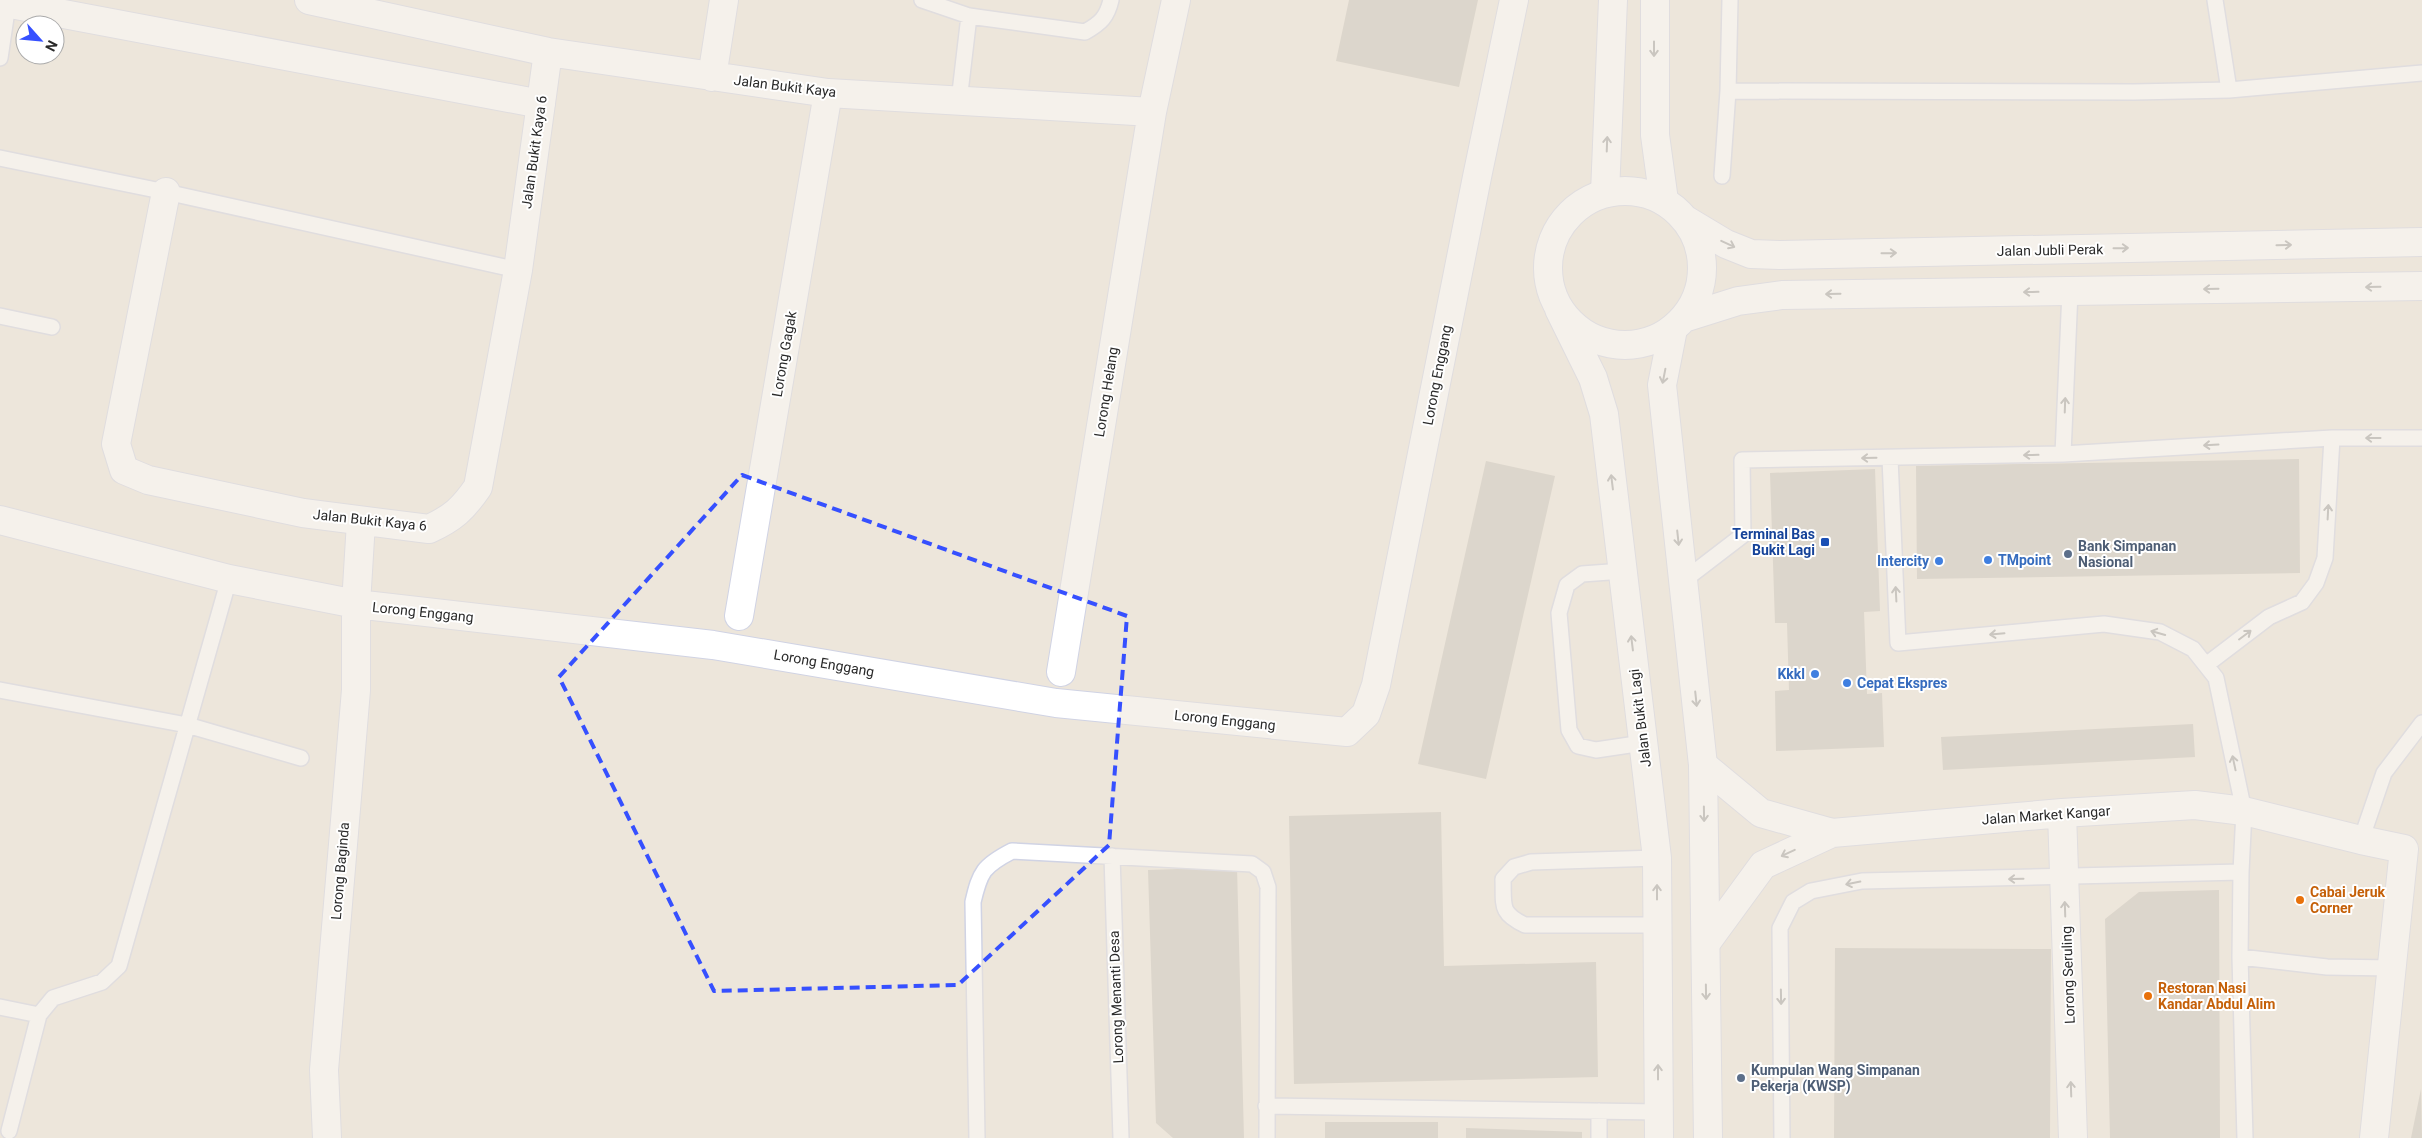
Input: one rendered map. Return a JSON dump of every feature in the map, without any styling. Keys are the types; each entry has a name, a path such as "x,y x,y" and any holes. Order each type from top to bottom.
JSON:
{"street":[{"name":"Jalan Bukit Kaya","path":"309,0 352,4 548,52 828,93 1152,112"},
{"path":"712,77 724,0"},
{"path":"1152,112 1176,0"},
{"name":"Lorong Enggang","path":"0,520 229,578 356,604 713,645 1056,703 1347,732 1366,714 1376,685 1476,177 1514,0"},
{"path":"1605,193 1613,0"},
{"path":"1655,0 1655,135 1664,201"},
{"path":"6,2 541,104"},
{"name":"Jalan Bukit Kaya 6","path":"166,192 116,444 124,470 158,482 303,513 361,522 429,529 448,521 464,507 478,487 518,270 548,52"},
{"name":"Lorong Gagak","path":"739,616 828,93"},
{"name":"Lorong Helang","path":"1061,672 1152,112"},
{"path":"1708,1138 1703,765 1662,385 1679,323 1697,296 1702,269 1699,243 1686,220 1664,201 1635,191 1605,193 1583,203 1565,219 1553,240 1547,263 1550,287 1559,309 1576,328 1599,341 1624,346 1650,341 1679,323 1738,301 1782,295 2422,286"},
{"name":"Jalan Jubli Perak","path":"1686,220 1726,244 1750,254 1780,255 2422,242"},
{"name":"Jalan Bukit Lagi","path":"1559,309 1593,378 1604,414 1657,858 1659,1125"},
{"name":"Lorong Baginda","path":"327,1138 324,1070 356,690 356,604 361,522"},
{"name":"Jalan Market Kangar","path":"1703,765 1761,813 1832,833 2062,813 2195,805 2244,811 2413,852"},
{"name":"Lorong Seruling","path":"2062,813 2073,1138"},
{"path":"1706,943 1763,865 1832,833"},
{"path":"2374,1138 2392,968 2413,852"}],"lane":[{"path":"922,0 969,16 1086,32 1099,25 1107,16 1111,0"},
{"path":"1722,176 1728,91 1730,0"},
{"path":"2215,0 2228,90"},
{"path":"0,58 6,2"},
{"path":"959,101 969,16"},
{"path":"1728,91 2134,92 2228,90 2422,73"},
{"path":"0,158 166,192 518,270"},
{"path":"2063,454 2070,291"},
{"path":"0,316 52,327"},
{"path":"2206,665 2269,616 2302,602 2316,583 2325,558 2332,438"},
{"path":"1683,580 1743,536 1742,460 2063,454 2332,438 2422,438"},
{"path":"1890,458 1898,643 2104,624 2160,632 2194,649 2216,678 2244,811 2240,872 2240,957 2245,1138"},
{"path":"1623,571 1582,574 1567,586 1559,613 1568,730 1578,746 1596,750 1643,743"},
{"path":"9,1131 39,1015 53,998 102,982 120,966 208,647 229,578"},
{"path":"0,690 187,725 301,758"},
{"path":"2361,840 2384,773 2422,724"},
{"path":"976,1138 972,902 979,876 994,861 1012,851 1252,864 1263,872 1268,887 1267,1138"},
{"name":"Lorong Menanti Desa","path":"1112,856 1121,1138"},
{"path":"1657,858 1531,862 1514,867 1503,879 1504,908 1510,918 1525,925 1657,925"},
{"path":"1782,1138 1780,928 1793,902 1811,891 1862,881 2064,878 2240,872"},
{"path":"2240,957 2328,967 2392,968"},
{"path":"0,1007 39,1015"},
{"path":"1266,1106 1599,1111 1659,1125"},
{"path":"1598,1138 1599,1111"}],"highlighted area":[{"path":"742,475 1127,616 1109,845 958,985 714,991 559,677"}],"building":[{"path":"1349,0 1478,0 1459,87 1336,61"},
{"path":"2299,459 2300,573 1917,579 1916,466"},
{"path":"1486,461 1555,476 1486,779 1418,764"},
{"name":"Terminal Bas Bukit Lagi","path":"1875,469 1880,611 1864,612 1867,694 1882,693 1884,747 1776,751 1775,691 1789,690 1787,623 1775,623 1770,473"},
{"path":"2193,724 2195,757 1943,770 1941,737"},
{"path":"1441,812 1444,966 1596,962 1598,1077 1294,1084 1289,816"},
{"path":"1237,867 1244,1138 1173,1138 1156,1123 1148,870"},
{"path":"2219,890 2220,1138 2110,1138 2105,919 2139,892"},
{"path":"1835,948 2051,949 2050,1138 1834,1138"},
{"path":"2421,1089 2422,1138 2411,1138"},
{"path":"1325,1122 1438,1122 1438,1138 1325,1138"},
{"path":"1466,1128 1582,1132 1582,1138 1466,1138"}],"place":[{"name":"Terminal Bas Bukit Lagi","path":"1825,542"},
{"name":"Bank Simpanan Nasional","path":"2068,554"},
{"name":"TMpoint","path":"1988,560"},
{"name":"Intercity","path":"1939,561"},
{"name":"Kkkl","path":"1815,674"},
{"name":"Cepat Ekspres","path":"1847,683"},
{"name":"Cabai Jeruk Corner","path":"2300,900"},
{"name":"Restoran Nasi Kandar Abdul Alim","path":"2148,996"},
{"name":"Kumpulan Wang Simpanan Pekerja (KWSP)","path":"1741,1078"}]}
